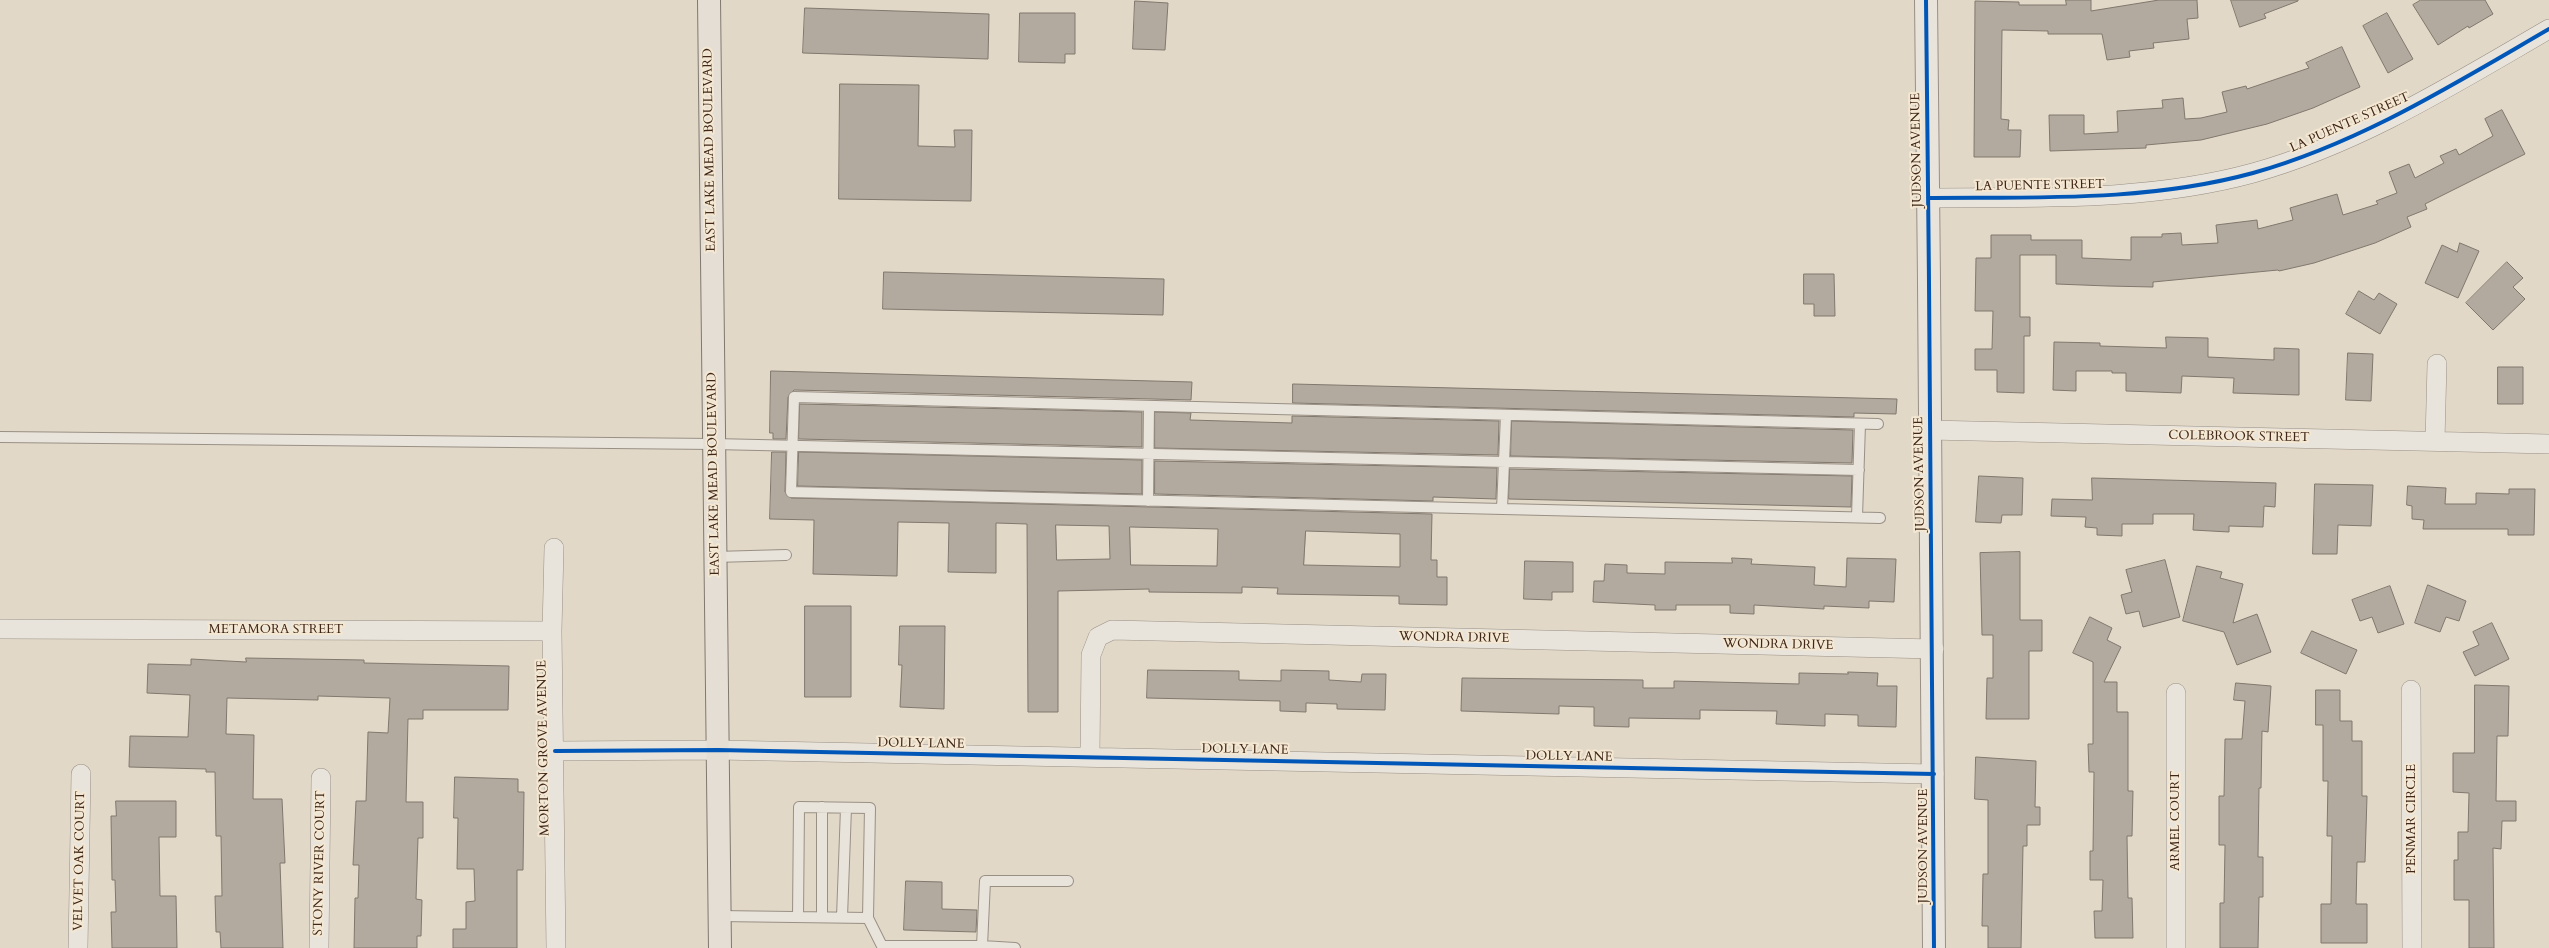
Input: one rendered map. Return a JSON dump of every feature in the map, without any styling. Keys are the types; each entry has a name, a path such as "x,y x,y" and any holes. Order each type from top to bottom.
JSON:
{"main road":[{"name":"EAST LAKE MEAD BOULEVARD","path":"709,0 720,948"}],"street":[{"name":"JUDSON AVENUE","path":"1926,0 1929,430 1934,648 1934,948"},
{"name":"LA PUENTE STREET","path":"1928,198 2083,198 2158,191 2252,173 2311,154 2402,114 2549,29"},
{"path":"2434,441 2437,364"},
{"name":"COLEBROOK STREET","path":"1929,430 2549,444"},
{"name":"MORTON GROVE AVENUE","path":"554,548 552,631 555,752 556,948"},
{"name":"METAMORA STREET","path":"0,629 552,631"},
{"name":"WONDRA DRIVE","path":"1090,757 1090,655 1098,637 1112,630 1934,648"},
{"name":"PENMAR CIRCLE","path":"2412,690 2412,948"},
{"name":"ARMEL COURT","path":"2176,693 2176,948"},
{"name":"DOLLY LANE","path":"555,752 718,750 1934,774"},
{"name":"VELVET OAK COURT","path":"78,948 82,774"},
{"name":"STONY RIVER COURT","path":"319,948 321,778"}],"lane":[{"path":"1878,424 794,397 791,492 1880,518"},
{"path":"1148,501 1149,406"},
{"path":"1502,509 1506,415"},
{"path":"1858,517 1860,424"},
{"path":"0,437 714,444 1859,470"},
{"path":"715,557 786,555"},
{"path":"798,917 799,807 870,808 868,918 882,946 982,946 1015,948"},
{"path":"822,807 822,917"},
{"path":"842,917 846,808"},
{"path":"982,946 985,881 1068,881"},
{"path":"719,916 868,918"}],"building":[{"path":"2066,0 2091,0 2091,11 2159,0 2197,0 2198,18 2187,19 2189,39 2153,43 2154,48 2129,51 2130,57 2107,60 2102,34 2048,34 2048,31 2002,30 2001,119 2009,120 2008,130 2021,130 2020,157 1974,157 1975,1 2019,2 2019,5 2066,5"},
{"path":"2231,0 2298,1 2264,14 2266,18 2240,27"},
{"path":"2421,0 2485,0 2493,14 2469,28 2468,26 2438,45 2413,5"},
{"path":"1135,1 1168,3 1165,50 1133,49"},
{"path":"805,8 989,14 988,59 803,53"},
{"path":"1020,13 1075,13 1075,54 1065,54 1065,63 1019,62"},
{"path":"2387,13 2413,59 2388,73 2363,26"},
{"path":"2342,47 2360,87 2313,108 2267,124 2201,140 2146,145 2146,148 2050,151 2049,115 2084,115 2084,134 2118,132 2117,111 2163,108 2162,100 2183,98 2185,119 2201,118 2227,112 2222,92 2246,86 2247,89 2309,68 2306,63"},
{"path":"840,84 919,85 918,146 955,147 954,130 972,130 971,201 839,199"},
{"path":"2502,110 2525,154 2425,204 2427,209 2407,217 2411,227 2375,243 2314,263 2279,271 2153,282 2153,287 2108,286 2056,284 2056,255 2020,255 2020,317 2030,317 2030,336 2024,336 2024,393 1997,392 1997,370 1975,370 1975,349 1992,349 1993,311 1975,311 1976,258 1991,258 1991,235 2031,235 2031,240 2082,240 2082,258 2131,260 2131,237 2162,237 2162,234 2181,233 2182,245 2218,243 2216,225 2257,220 2258,229 2293,220 2290,208 2337,194 2343,215 2378,204 2376,201 2397,193 2389,172 2409,164 2415,178 2444,163 2440,156 2456,149 2459,155 2493,136 2485,119"},
{"path":"2460,243 2479,251 2458,298 2425,283 2442,245 2457,252"},
{"path":"2507,262 2523,278 2513,287 2525,299 2493,330 2466,303"},
{"path":"884,272 1164,279 1163,315 883,309"},
{"path":"1804,274 1834,274 1835,316 1814,316 1814,304 1804,304"},
{"path":"2359,291 2374,300 2379,293 2397,304 2380,334 2346,314"},
{"path":"2166,337 2208,338 2208,357 2274,360 2274,348 2299,349 2299,395 2233,393 2234,378 2182,376 2181,393 2126,391 2126,373 2112,373 2112,371 2076,371 2076,391 2053,390 2054,342 2100,343 2100,346 2166,348"},
{"path":"2348,353 2373,354 2371,401 2346,400"},
{"path":"2498,367 2523,367 2523,404 2498,404"},
{"path":"771,371 1192,382 1191,400 794,390 788,397 786,439 773,439 773,433 770,433"},
{"path":"1293,384 1897,399 1896,414 1854,413 1854,417 1293,403"},
{"path":"800,404 1142,412 1142,447 799,439"},
{"path":"1155,412 1191,413 1190,420 1292,423 1292,416 1499,421 1498,455 1155,448"},
{"path":"1512,421 1853,430 1852,463 1511,456"},
{"path":"772,452 786,452 785,492 791,498 1432,514 1431,560 1437,560 1437,577 1447,577 1447,605 1399,604 1399,596 1277,594 1278,588 1242,587 1242,593 1149,592 1149,589 1058,591 1058,712 1028,712 1027,524 996,523 996,573 948,572 949,523 898,522 897,576 813,574 814,520 770,519","holes":["1056,525 1109,526 1110,559 1057,560","1130,527 1218,529 1217,566 1131,565","1306,531 1400,534 1400,567 1304,565"]},
{"path":"799,452 1142,460 1142,494 798,486"},
{"path":"1155,461 1497,468 1496,499 1433,497 1433,501 1155,494"},
{"path":"1510,469 1852,476 1851,507 1509,499"},
{"path":"1979,476 2023,478 2022,515 2002,515 2001,523 1976,522"},
{"path":"2092,478 2276,483 2275,507 2264,506 2263,527 2229,526 2229,532 2193,530 2194,514 2153,514 2153,524 2122,524 2122,536 2097,535 2097,528 2085,527 2086,517 2051,516 2052,499 2092,500"},
{"path":"2315,484 2373,485 2371,526 2338,525 2337,554 2313,554"},
{"path":"2408,486 2446,488 2445,504 2476,504 2476,493 2509,494 2509,489 2535,489 2534,535 2508,535 2508,529 2423,529 2424,520 2412,519 2412,506 2407,505"},
{"path":"2020,552 2020,620 2042,620 2042,651 2029,651 2029,719 1986,719 1987,678 1993,678 1993,635 1982,635 1980,553"},
{"path":"1732,558 1752,559 1751,564 1815,567 1814,585 1846,587 1847,558 1896,559 1894,602 1869,601 1869,608 1824,606 1824,609 1754,605 1754,614 1730,613 1730,605 1676,605 1676,610 1655,610 1655,605 1593,602 1594,581 1604,581 1605,564 1627,565 1627,573 1665,574 1665,562 1732,563"},
{"path":"2165,560 2180,617 2143,627 2139,611 2126,614 2121,595 2132,592 2126,570"},
{"path":"1525,561 1573,562 1573,592 1552,592 1552,600 1524,599"},
{"path":"2197,566 2222,572 2220,578 2243,584 2233,623 2257,614 2271,652 2237,665 2224,632 2183,621"},
{"path":"2428,585 2466,601 2459,621 2446,617 2440,632 2415,623"},
{"path":"2390,586 2404,624 2378,633 2372,617 2360,621 2352,600"},
{"path":"805,606 851,606 851,697 805,697"},
{"path":"2090,617 2112,628 2107,640 2121,647 2104,682 2117,682 2117,712 2128,712 2128,791 2133,791 2132,836 2127,836 2128,898 2132,898 2133,938 2095,938 2094,911 2102,911 2103,880 2090,880 2090,851 2093,851 2094,772 2089,772 2088,744 2093,744 2093,662 2073,653"},
{"path":"2492,623 2509,659 2475,676 2463,652 2479,645 2473,632"},
{"path":"900,626 945,626 944,709 900,707 902,665 899,665"},
{"path":"2312,631 2357,650 2346,674 2301,653"},
{"path":"246,658 364,660 364,663 509,666 508,710 423,710 423,719 408,719 406,802 423,802 423,838 418,838 416,899 422,900 421,936 417,936 417,948 354,948 355,898 358,898 359,865 353,865 356,801 366,801 368,732 388,733 390,698 318,696 318,700 227,698 226,734 254,735 253,799 282,799 285,863 280,863 283,948 221,948 220,932 216,932 215,896 222,896 221,836 216,836 215,772 206,772 206,769 129,767 130,736 188,737 190,695 147,693 148,664 191,665 191,659 246,662"},
{"path":"1148,670 1239,671 1239,680 1281,681 1281,670 1329,671 1329,680 1361,682 1362,674 1386,674 1385,710 1337,709 1337,704 1306,703 1306,712 1280,711 1280,701 1147,698"},
{"path":"1848,672 1878,673 1877,686 1897,686 1896,727 1858,726 1858,715 1825,714 1825,726 1776,724 1777,711 1700,710 1700,719 1629,718 1629,727 1594,726 1594,707 1559,706 1559,714 1461,711 1462,678 1643,680 1643,688 1674,688 1674,681 1799,684 1799,673 1848,674"},
{"path":"2236,683 2271,686 2268,732 2262,731 2261,788 2259,788 2258,857 2263,857 2263,897 2259,897 2258,948 2220,948 2220,903 2224,903 2225,845 2219,845 2219,796 2224,796 2225,739 2242,739 2245,701 2234,700"},
{"path":"2475,685 2509,686 2508,736 2497,736 2496,801 2516,801 2516,821 2502,821 2501,849 2493,848 2494,948 2469,948 2469,900 2454,900 2454,860 2458,860 2458,832 2468,832 2469,793 2453,792 2453,753 2474,753"},
{"path":"2316,690 2340,690 2340,721 2352,721 2352,741 2362,741 2362,796 2367,796 2365,862 2357,862 2356,904 2367,904 2367,943 2321,943 2321,904 2331,904 2332,836 2327,836 2328,781 2323,781 2323,725 2316,725"},
{"path":"1976,757 2036,761 2035,807 2040,807 2040,825 2027,825 2027,846 2023,846 2021,948 1988,948 1988,926 1982,926 1983,874 1988,874 1988,800 1975,799"},
{"path":"455,777 518,779 518,792 524,792 523,870 517,870 517,948 453,948 453,929 466,929 466,902 475,901 474,869 457,869 458,818 454,818"},
{"path":"116,801 176,801 176,837 159,837 160,896 176,896 177,948 112,948 111,912 116,912 115,880 112,880 111,816 116,816"},
{"path":"906,881 942,882 942,909 977,910 976,932 904,930"}],"cycle path":[{"path":"1926,0 1934,948"},
{"path":"1928,198 2091,196 2132,193 2173,189 2253,173 2331,146 2369,129 2442,91 2549,29"},
{"path":"555,751 718,750 1934,774"}]}
